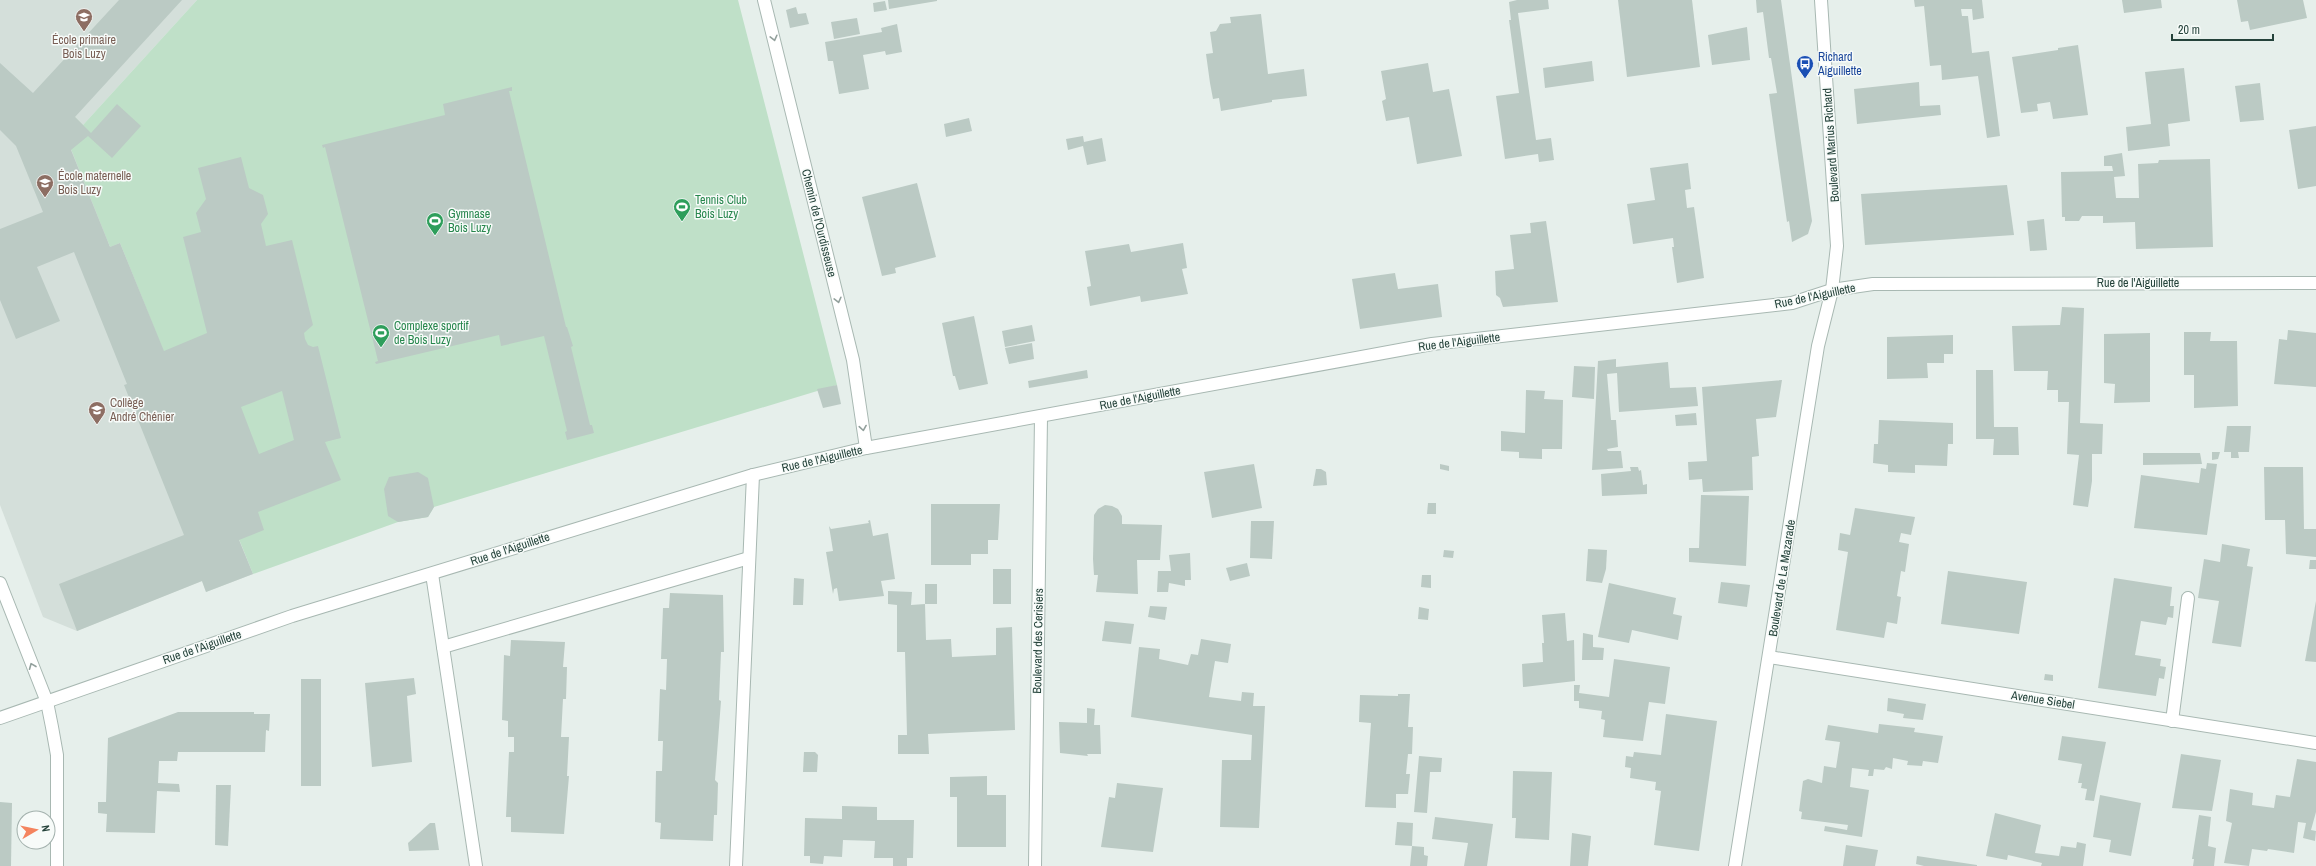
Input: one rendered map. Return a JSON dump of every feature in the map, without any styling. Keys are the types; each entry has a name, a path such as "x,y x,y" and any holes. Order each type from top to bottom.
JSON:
{"street":[{"name":"Chemin de l'Ourdisseuse","path":"764,0 853,360 866,448"},
{"name":"Boulevard Marius Richard","path":"1821,0 1837,246 1832,290"},
{"name":"Rue de l'Aiguillette","path":"0,718 292,616 753,475 866,448 1432,344 1792,303 1832,290 1873,284 2316,283"},
{"name":"Boulevard de La Mazarade","path":"1735,866 1818,346 1832,290"},
{"name":"Boulevard des Cerisiers","path":"1035,866 1041,417"},
{"path":"736,866 753,475"},
{"path":"443,648 749,558"},
{"path":"432,574 476,866"},
{"path":"0,583 47,702 57,755 57,866"},
{"path":"2172,721 2188,598"},
{"name":"Avenue Siebel","path":"1769,657 2316,744"}],"shaded area":[{"name":"Collège André Chénier","path":"0,0 197,0 83,125 109,246 120,243 253,574 206,592 202,581 77,631 43,617 0,505"}],"green space":[{"name":"Complexe sportif de Bois Luzy","path":"197,0 738,0 837,385 434,507 428,517 398,522 253,574 120,243 110,247 63,129 75,117 83,125"}],"building":[{"path":"119,0 182,0 75,117 91,133 117,104 141,126 112,158 88,136 71,150 110,247 120,243 164,351 207,333 183,237 201,232 196,213 206,199 198,168 241,157 249,188 263,195 268,214 261,224 266,246 292,240 313,325 304,333 305,339 308,345 313,347 318,346 341,438 325,442 341,480 258,512 264,530 239,540 253,574 206,592 202,581 77,631 59,584 184,535 124,385 127,384 74,252 37,267 60,321 16,339 0,300 0,229 43,212 16,146 0,130 0,63 33,93","holes":["282,391 294,440 259,454 241,407"]},
{"path":"888,0 937,0 937,1 889,9"},
{"path":"1517,0 1548,0 1549,9 1518,13 1536,140 1551,138 1554,160 1539,162 1538,154 1505,159 1496,96 1519,93 1509,20 1511,20 1509,2"},
{"path":"1618,0 1692,0 1700,67 1627,77"},
{"path":"1756,0 1781,0 1812,221 1808,234 1792,242 1789,221 1787,222 1769,94 1777,93 1771,58 1769,58 1763,12 1757,13"},
{"path":"1914,0 1982,0 1984,18 1973,20 1972,9 1961,9 1962,16 1968,16 1972,53 1989,51 2000,136 1987,138 1978,76 1942,80 1941,65 1930,66 1924,6 1915,7"},
{"path":"2122,0 2161,0 2162,8 2124,13"},
{"path":"2237,0 2303,0 2307,18 2250,30 2248,21 2241,22"},
{"path":"885,1 887,10 874,12 873,3"},
{"path":"796,7 798,14 806,13 809,24 790,28 786,10"},
{"path":"1261,14 1268,74 1304,69 1307,96 1272,100 1272,102 1221,111 1219,98 1213,99 1210,83 1206,54 1213,53 1210,32 1216,31 1220,24 1231,23 1230,17"},
{"path":"857,18 860,34 834,39 831,22"},
{"path":"897,24 902,52 886,55 885,51 863,55 869,89 839,94 833,61 828,61 825,42 882,32 881,28"},
{"path":"1747,27 1750,60 1712,65 1708,35"},
{"path":"2078,45 2088,115 2053,119 2050,102 2037,104 2038,111 2021,113 2012,57 2058,50 2058,48"},
{"path":"1592,61 1594,81 1545,88 1543,68"},
{"path":"1428,63 1433,92 1449,89 1462,156 1417,164 1409,117 1386,121 1382,101 1386,99 1381,71"},
{"path":"2184,68 2190,121 2168,124 2170,146 2128,151 2126,127 2151,124 2145,72"},
{"path":"1919,82 1920,106 1940,105 1941,115 1857,124 1854,89"},
{"path":"2260,83 2264,120 2240,122 2235,86"},
{"name":"Gymnase Bois Luzy","path":"512,87 512,91 509,91 566,327 573,346 571,347 590,425 592,425 594,433 567,440 565,432 567,431 544,336 501,346 499,335 376,364 375,362 378,361 325,147 323,148 322,145 445,115 443,104"},
{"path":"969,118 972,131 946,137 944,124"},
{"path":"2316,126 2316,186 2298,189 2289,130"},
{"path":"1083,136 1084,142 1102,138 1106,161 1087,165 1083,146 1068,150 1066,139"},
{"path":"2122,153 2125,176 2114,177 2116,198 2139,198 2138,164 2158,163 2159,160 2210,159 2213,247 2136,249 2135,222 2103,223 2103,216 2082,216 2079,221 2065,221 2065,217 2062,217 2061,172 2113,171 2112,166 2104,166 2104,156"},
{"path":"1688,163 1691,189 1685,190 1687,208 1694,207 1704,278 1677,283 1672,247 1674,247 1673,238 1633,244 1627,204 1655,200 1650,168"},
{"path":"917,183 936,257 895,268 896,273 882,276 862,197"},
{"path":"2007,185 2014,235 1865,245 1861,194"},
{"path":"2044,219 2047,250 2030,251 2027,221"},
{"path":"1546,221 1558,302 1503,307 1500,298 1496,295 1495,271 1514,269 1510,235 1531,233 1530,223"},
{"path":"1183,243 1187,268 1182,269 1188,294 1141,302 1140,296 1090,306 1087,287 1091,286 1085,251 1129,244 1131,252"},
{"path":"1395,273 1398,289 1438,284 1442,317 1360,329 1352,279"},
{"path":"2062,307 2084,308 2080,423 2103,424 2102,454 2092,454 2092,481 2088,507 2073,505 2079,455 2067,454 2069,402 2058,402 2058,390 2047,390 2048,371 2014,371 2012,326 2060,325"},
{"path":"974,316 988,384 959,390 955,376 953,376 942,323"},
{"path":"1032,325 1035,341 1005,347 1002,331"},
{"path":"2288,330 2316,333 2316,387 2274,384 2279,339 2287,340"},
{"path":"2184,332 2211,332 2210,341 2237,341 2238,406 2194,408 2194,375 2184,375"},
{"path":"2150,333 2150,402 2114,403 2115,384 2104,383 2104,334"},
{"path":"1953,335 1953,354 1944,354 1944,363 1927,363 1928,378 1887,379 1887,337"},
{"path":"1032,343 1034,359 1009,364 1005,348"},
{"path":"1616,359 1616,367 1668,362 1670,388 1696,387 1698,406 1619,412 1617,373 1607,374 1611,420 1616,420 1618,447 1607,449 1608,451 1621,451 1623,468 1592,470 1598,361"},
{"path":"1574,366 1595,367 1594,399 1572,397"},
{"path":"1087,370 1088,378 1029,388 1028,381"},
{"path":"1976,370 1993,370 1994,427 2018,427 2019,455 1993,455 1994,439 1976,439"},
{"path":"1782,380 1776,417 1756,419 1759,456 1752,457 1753,490 1703,492 1702,479 1689,480 1688,462 1707,461 1702,387"},
{"path":"837,385 841,404 823,408 817,389"},
{"path":"1526,390 1545,391 1544,399 1563,400 1562,449 1542,449 1542,459 1519,458 1519,452 1501,451 1501,431 1525,433"},
{"path":"1696,413 1697,425 1676,426 1675,415"},
{"path":"1879,420 1953,423 1953,444 1948,444 1947,466 1915,465 1915,473 1888,472 1888,465 1873,463 1874,444 1878,444"},
{"path":"2227,426 2251,426 2249,452 2238,452 2239,458 2231,458 2231,452 2224,452"},
{"path":"2212,452 2220,452 2218,459 2212,460"},
{"path":"2143,453 2200,453 2202,464 2143,465"},
{"path":"2207,463 2217,464 2207,535 2134,528 2141,475 2199,483 2201,468 2206,469"},
{"path":"1254,464 1262,508 1212,518 1204,472"},
{"path":"1440,464 1449,466 1449,471 1440,469"},
{"path":"1630,467 1638,467 1639,471 1641,470 1643,485 1647,484 1647,494 1602,496 1601,474 1631,471"},
{"path":"2264,467 2303,467 2304,529 2316,529 2316,557 2286,554 2285,520 2265,520"},
{"path":"1316,469 1321,469 1326,472 1327,485 1313,486"},
{"path":"418,472 428,478 434,507 428,517 398,522 388,516 384,489 389,477"},
{"path":"1701,495 1749,496 1746,566 1689,562 1689,548 1699,548"},
{"path":"1428,503 1436,503 1436,514 1427,514"},
{"path":"931,504 1000,504 998,540 988,540 988,554 971,554 971,565 931,565"},
{"path":"1105,505 1118,509 1122,516 1122,524 1162,525 1160,560 1137,560 1138,594 1096,592 1098,575 1094,575 1094,515 1098,509"},
{"path":"1855,508 1915,517 1911,535 1901,533 1899,542 1909,544 1905,572 1901,571 1897,596 1901,597 1897,624 1887,622 1884,638 1836,630 1848,552 1838,550 1840,533 1850,535"},
{"path":"870,520 873,536 888,533 895,579 881,581 884,596 839,601 837,588 834,589 833,594 826,552 833,551 829,526 831,529 869,523 868,521"},
{"path":"1251,521 1274,521 1272,559 1250,558"},
{"path":"2222,544 2250,549 2247,566 2253,567 2241,647 2212,643 2219,601 2198,598 2204,559 2220,562"},
{"path":"1588,549 1607,550 1606,569 1602,583 1586,581"},
{"path":"1444,550 1454,551 1453,558 1443,557"},
{"path":"1190,553 1191,580 1185,580 1185,586 1169,583 1168,592 1157,592 1158,571 1171,571 1169,555"},
{"path":"2310,560 2316,560 2316,569 2309,569"},
{"path":"1247,563 1250,576 1230,581 1226,568"},
{"path":"993,569 1011,569 1011,604 993,604"},
{"path":"1948,571 2027,582 2019,634 1941,624"},
{"path":"1422,575 1431,575 1431,588 1421,587"},
{"path":"794,578 804,579 803,605 793,605"},
{"path":"2114,578 2172,587 2170,606 2174,606 2173,618 2168,617 2166,625 2141,621 2135,655 2161,659 2160,666 2166,667 2164,679 2159,678 2156,696 2098,688"},
{"path":"1721,582 1750,585 1747,607 1718,603"},
{"path":"1609,583 1676,598 1673,614 1682,616 1678,640 1632,630 1629,643 1598,637"},
{"path":"925,584 937,584 937,604 925,604"},
{"path":"888,591 912,592 911,605 925,604 926,640 951,639 952,657 996,655 996,628 1012,627 1015,730 928,734 929,754 898,754 898,735 907,735 905,652 897,652 897,605 888,604"},
{"path":"670,593 723,595 724,652 721,652 719,700 721,701 715,780 718,783 717,815 714,815 713,841 660,839 661,823 655,822 656,771 662,771 663,741 658,741 660,689 666,690 667,659 661,659 663,608 669,608"},
{"path":"2316,601 2316,662 2305,661"},
{"path":"1150,606 1167,607 1165,620 1148,617"},
{"path":"1419,607 1429,609 1428,620 1418,619"},
{"path":"1565,613 1567,641 1574,640 1575,681 1523,687 1522,664 1543,662 1542,643 1544,643 1542,615"},
{"path":"1105,621 1134,624 1131,644 1102,641"},
{"path":"1583,633 1593,635 1593,647 1604,648 1603,660 1582,660"},
{"path":"1201,639 1231,644 1228,663 1215,661 1209,697 1241,701 1242,692 1254,693 1253,706 1265,706 1259,828 1220,827 1222,760 1251,760 1252,735 1131,717 1139,647 1160,649 1159,659 1188,665 1191,654 1198,655"},
{"path":"511,640 565,642 563,667 567,667 566,699 563,699 561,737 569,737 567,776 569,776 564,834 511,832 511,817 506,817 509,752 514,752 514,737 508,737 508,721 502,720 504,655 510,656"},
{"path":"1614,659 1670,667 1665,704 1649,702 1643,741 1603,737 1605,720 1601,719 1602,711 1579,708 1579,701 1574,701 1574,685 1580,685 1579,693 1609,697"},
{"path":"2045,674 2053,675 2053,681 2044,680"},
{"path":"414,678 416,694 407,696 412,762 372,767 365,683"},
{"path":"301,679 321,679 321,786 301,786"},
{"path":"1398,694 1410,694 1408,727 1413,727 1412,754 1408,754 1406,774 1410,774 1408,794 1396,794 1396,808 1365,807 1371,723 1359,722 1360,695 1398,696"},
{"path":"1888,698 1926,704 1923,720 1903,718 1904,714 1887,711"},
{"path":"1087,708 1095,709 1094,725 1100,725 1101,754 1087,754 1088,756 1060,753 1059,722 1087,723"},
{"path":"178,712 254,712 254,714 270,714 269,731 266,730 265,752 178,752 177,761 159,761 158,783 179,784 180,792 157,791 155,833 106,832 107,814 98,813 98,802 106,802 108,738"},
{"path":"1666,714 1717,721 1699,851 1654,845 1661,791 1655,790 1656,782 1630,778 1631,768 1625,767 1626,756 1633,757 1634,752 1661,755"},
{"path":"1879,724 1915,728 1914,732 1943,736 1938,763 1923,761 1922,766 1907,765 1908,761 1893,758 1892,769 1886,767 1884,770 1874,769 1873,776 1868,776 1869,770 1852,768 1850,787 1869,790 1862,837 1824,831 1825,826 1847,830 1848,825 1801,819 1802,812 1799,811 1803,781 1808,779 1822,783 1824,766 1836,768 1840,742 1825,740 1828,725 1878,733"},
{"path":"2062,736 2106,742 2094,801 2085,800 2087,789 2081,788 2082,783 2078,783 2082,764 2058,760"},
{"path":"804,752 815,752 818,755 817,772 803,772"},
{"path":"2181,754 2221,760 2212,811 2172,808"},
{"path":"1419,756 1442,758 1441,772 1430,772 1427,813 1414,812"},
{"path":"2297,759 2316,762 2316,812 2311,830 2316,831 2315,841 2303,838 2306,823 2298,822 2294,853 2268,849 2267,851 2252,849 2249,866 2224,863 2232,823 2226,821 2230,789 2253,793 2252,805 2274,808 2276,795 2290,797"},
{"path":"1513,771 1552,772 1549,840 1515,838 1516,818 1512,818"},
{"path":"987,776 987,795 1006,795 1006,847 957,847 957,797 950,797 950,777"},
{"path":"1117,783 1163,788 1153,852 1101,847 1109,797 1115,798"},
{"path":"216,785 231,785 228,846 215,845"},
{"path":"2100,795 2141,803 2131,856 2109,852 2111,840 2093,837"},
{"path":"0,802 12,803 11,866 0,866"},
{"path":"842,806 877,807 877,820 914,820 913,858 907,858 907,866 893,866 893,858 874,858 875,841 843,840 842,857 824,856 823,864 810,863 810,856 804,856 805,818 842,819"},
{"path":"1995,813 2041,825 2035,853 2059,856 2061,846 2076,848 2077,842 2086,844 2083,866 2041,866 2042,863 2008,855 2007,860 1986,856"},
{"path":"2199,815 2211,817 2208,846 2216,848 2214,866 2193,866 2194,859 2192,859"},
{"path":"1435,817 1493,824 1487,866 1464,866 1468,843 1432,839"},
{"path":"1397,822 1413,823 1412,846 1395,845"},
{"path":"430,823 435,823 439,850 409,851 408,843"},
{"path":"1572,833 1591,836 1588,866 1570,866"},
{"path":"1846,845 1878,850 1875,866 1843,866"},
{"path":"1412,846 1424,847 1424,855 1428,856 1427,866 1410,866"},
{"path":"1917,856 1977,866 1924,866 1916,864"}],"place":[{"name":"École primaire Bois Luzy","path":"84,32"},
{"name":"Richard Aiguillette","path":"1805,79"},
{"name":"École maternelle Bois Luzy","path":"45,198"},
{"name":"Tennis Club Bois Luzy","path":"682,222"},
{"name":"Gymnase Bois Luzy","path":"435,236"},
{"name":"Complexe sportif de Bois Luzy","path":"381,348"},
{"name":"Collège André Chénier","path":"97,425"}]}
